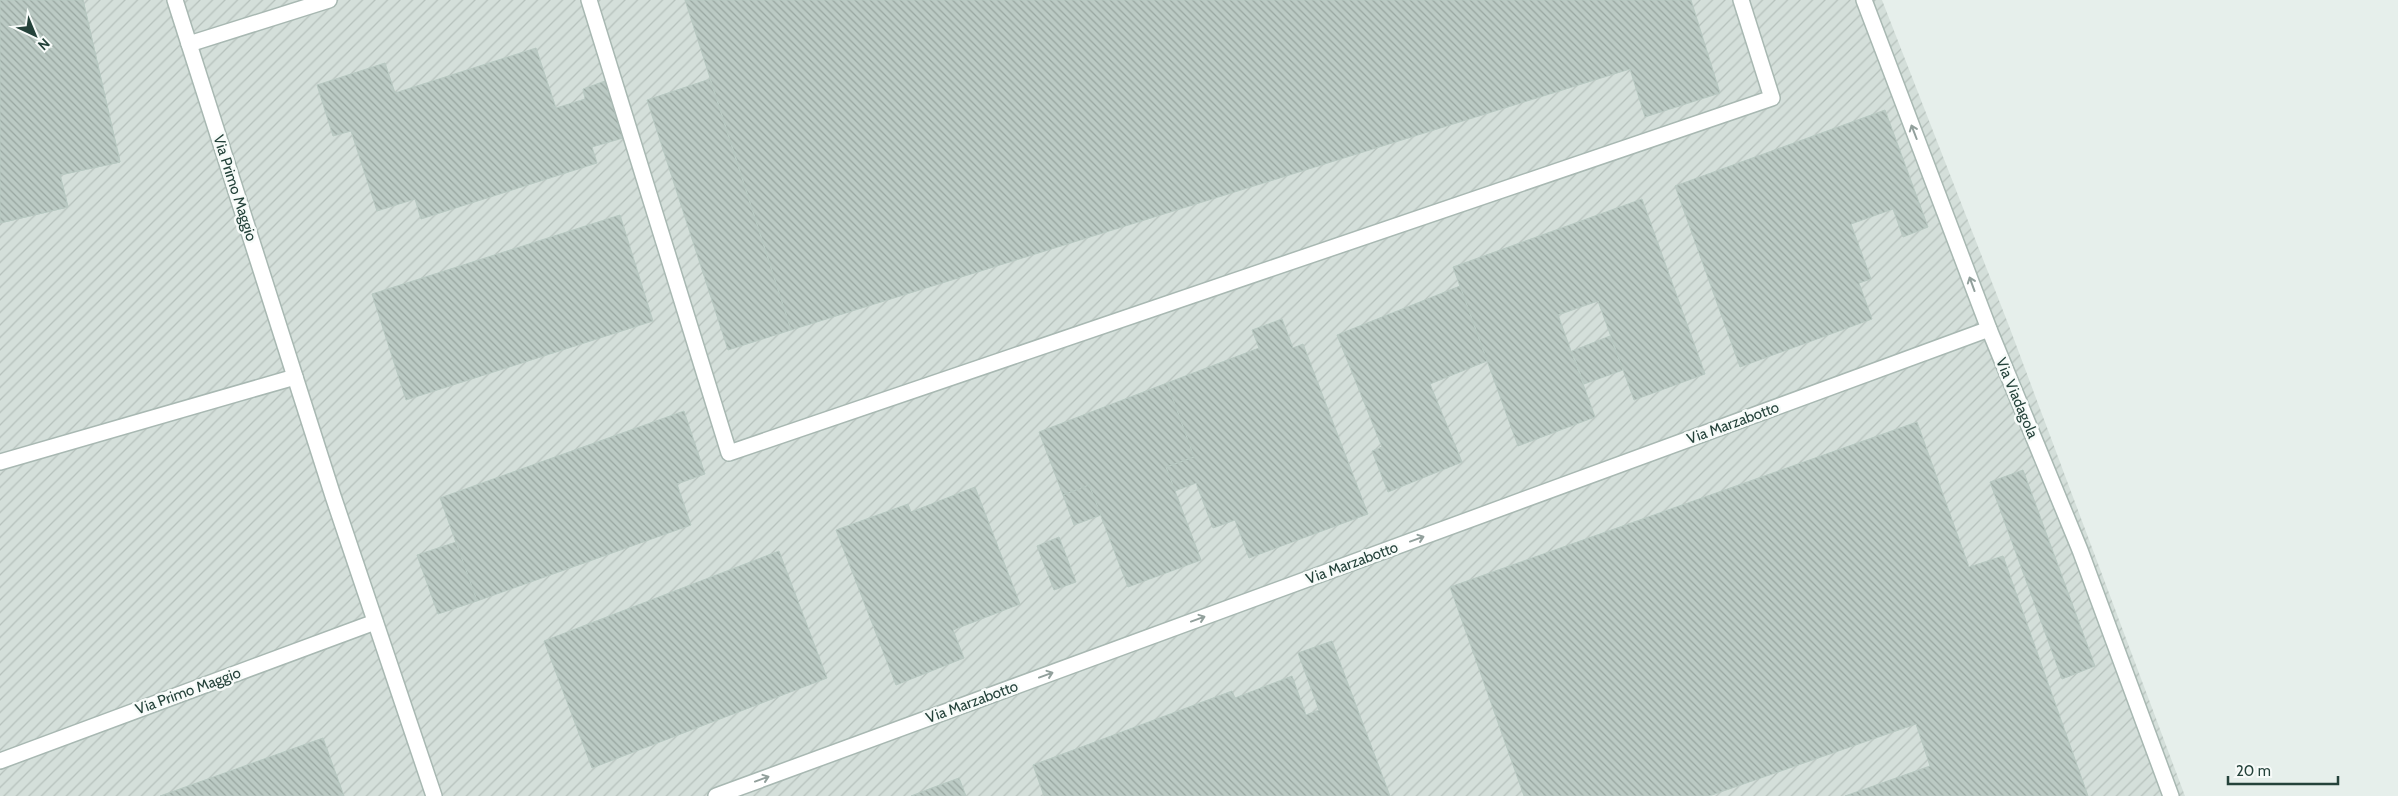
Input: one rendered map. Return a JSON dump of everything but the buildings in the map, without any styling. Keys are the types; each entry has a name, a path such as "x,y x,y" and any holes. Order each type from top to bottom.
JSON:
{"street":[{"name":"Via Primo Maggio","path":"175,0 295,377 434,796"},
{"path":"189,44 329,0"},
{"path":"589,0 729,453 1772,98 1741,0"},
{"name":"Via Viadagola","path":"1864,0 1989,329 2080,550 2171,796"},
{"name":"Via Marzabotto","path":"716,796 1989,329"},
{"path":"0,462 295,377"},
{"name":"Via Primo Maggio","path":"0,761 375,622"}],"shaded area":[{"path":"0,0 1882,0 2009,326 2185,796 0,796"}]}
